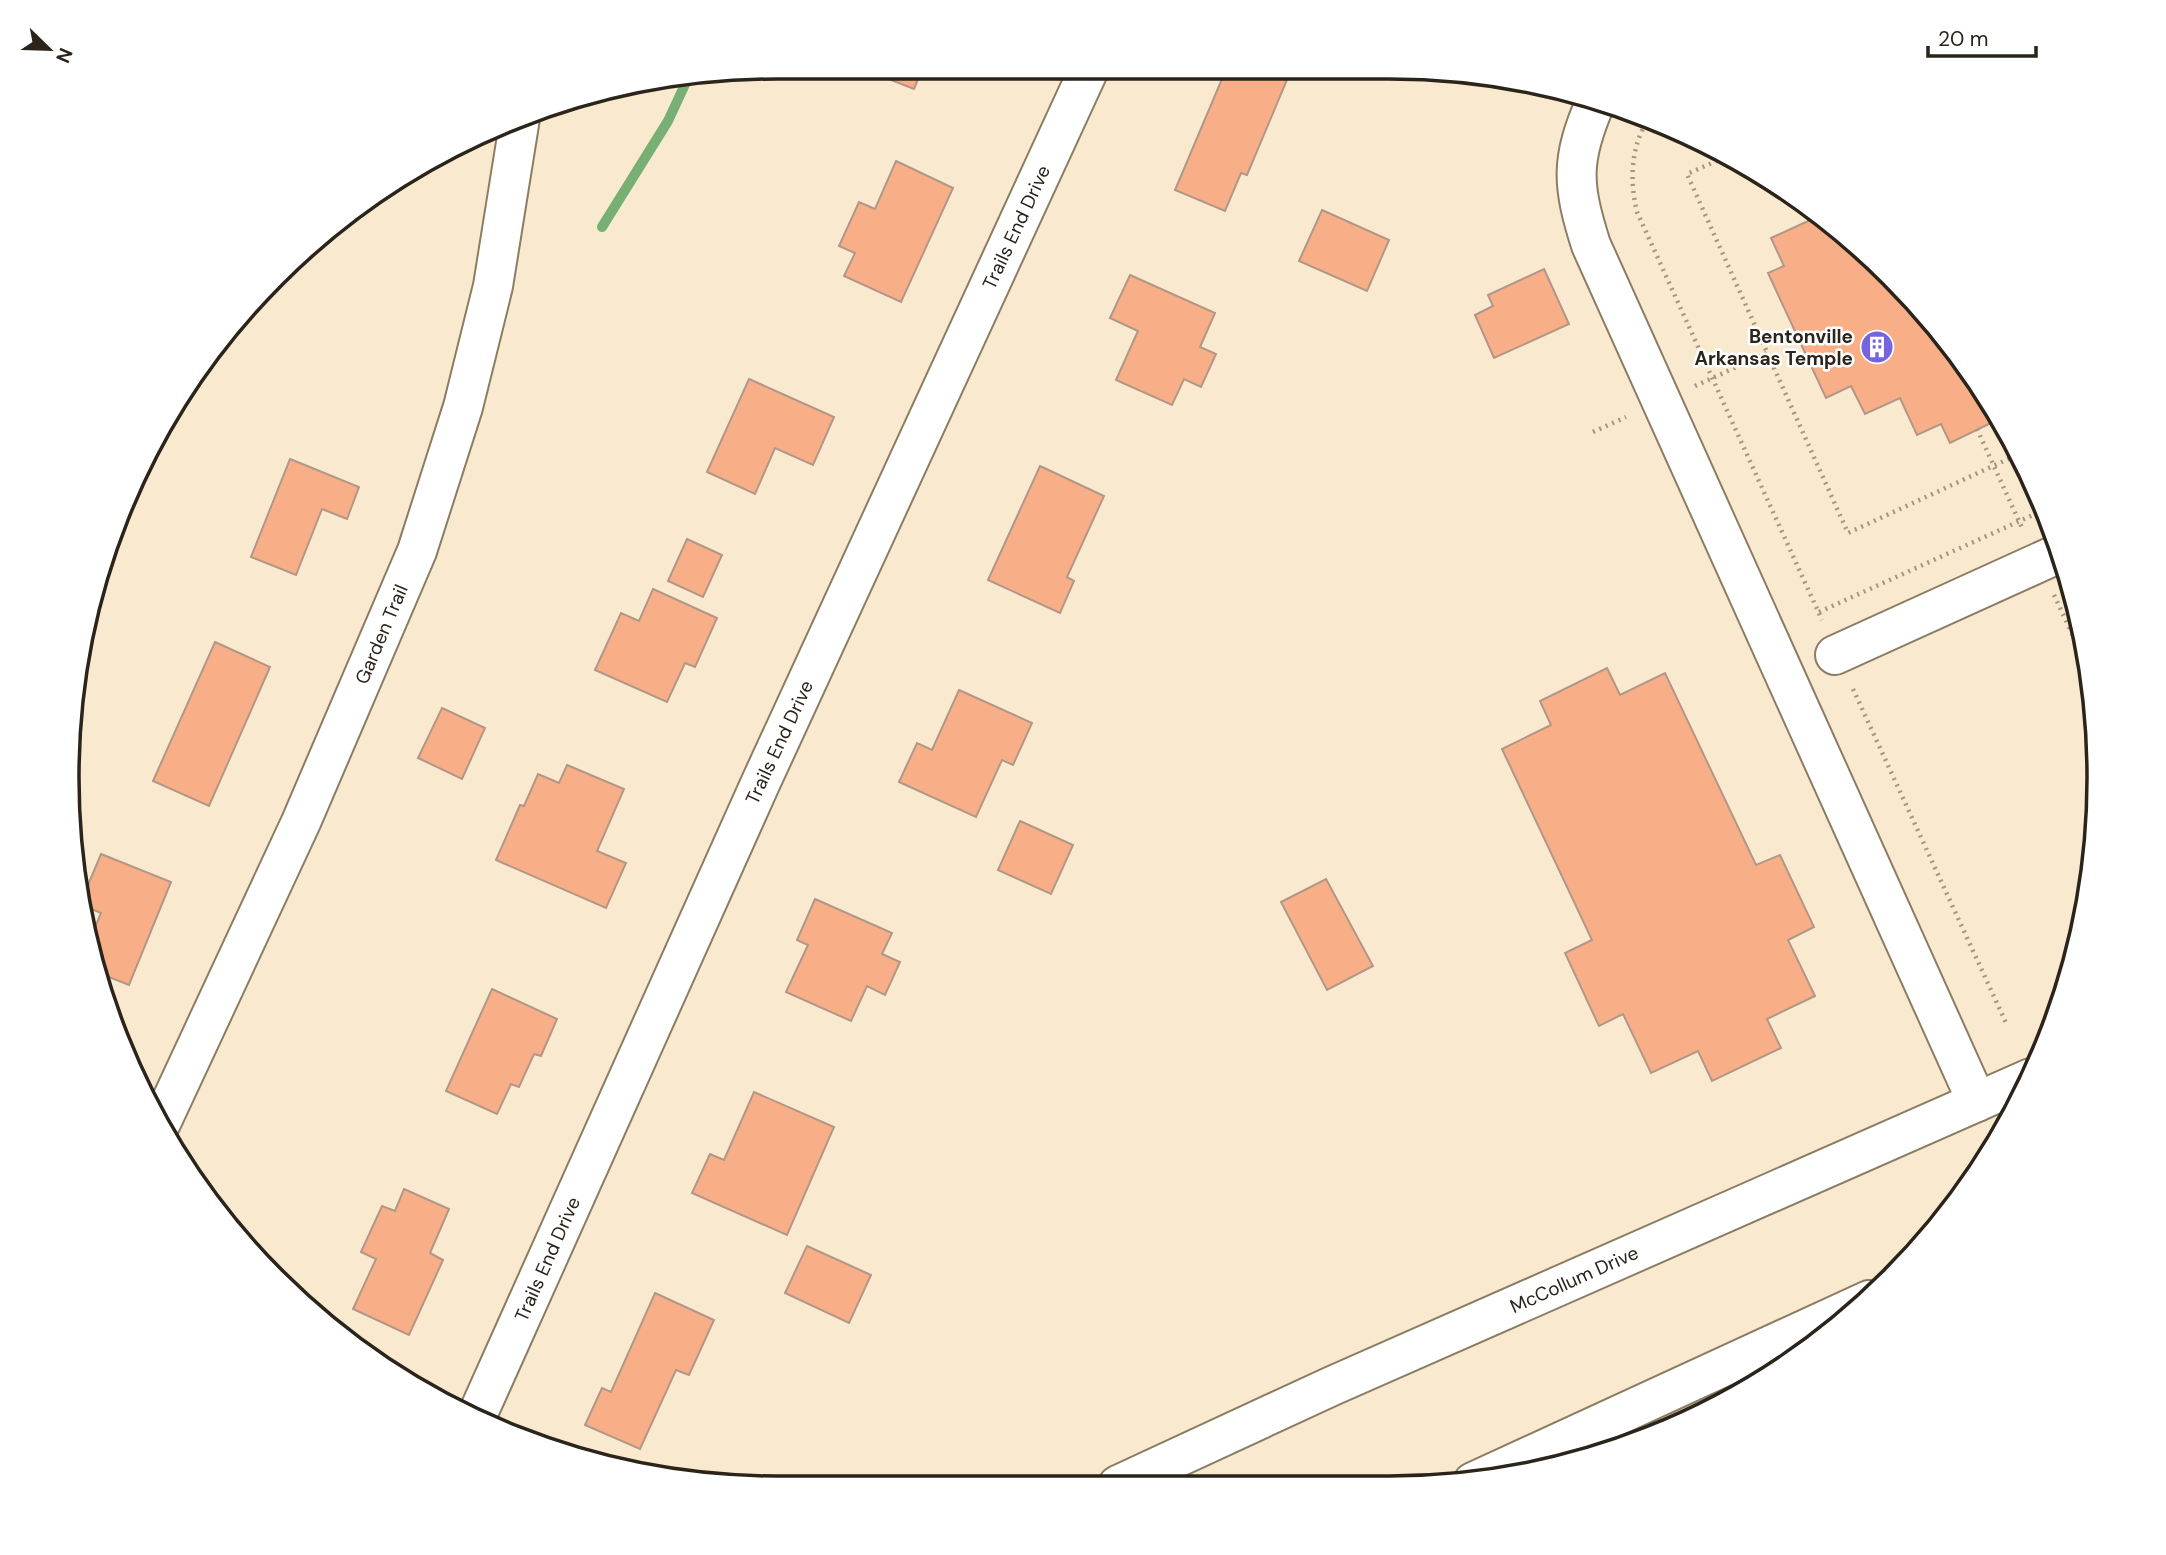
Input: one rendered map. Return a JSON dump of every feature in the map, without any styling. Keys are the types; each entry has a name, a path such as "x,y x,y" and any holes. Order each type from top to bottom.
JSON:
{"main road":[{"name":"Trails End Drive","path":"480,1409 760,784 1084,79"},
{"path":"1593,110 1581,140 1574,182 1591,245 1977,1102"},
{"name":"Garden Trail","path":"165,1114 301,822 417,551 463,407 493,286 518,129"},
{"path":"1836,655 2051,557"},
{"name":"McCollum Drive","path":"1137,1476 1332,1386 2016,1085"},
{"path":"1508,1466 1832,1317"}],"path":[{"path":"1644,127 1633,156 1633,193 1637,212 1819,612 1836,655 2007,1025"},
{"path":"1717,161 1687,174 1848,533 2010,458"},
{"path":"1819,612 2035,514"}],"building":[{"path":"889,79 918,79 914,89"},
{"path":"1222,79 1287,79 1247,175 1241,173 1225,211 1175,190"},
{"path":"896,161 953,188 901,302 844,276 855,253 839,246 859,202 875,209"},
{"path":"1322,210 1389,240 1367,291 1299,261"},
{"name":"Bentonville Arkansas Temple","path":"1810,220 1849,252 1883,283 1914,317 1943,352 1991,423 1950,443 1941,424 1917,435 1900,398 1865,414 1851,386 1826,398 1768,273 1784,266 1771,238"},
{"path":"1544,269 1569,324 1494,358 1475,315 1493,306 1488,295"},
{"path":"1130,275 1215,313 1200,347 1216,354 1201,387 1184,379 1172,405 1116,380 1138,331 1110,318"},
{"path":"749,379 834,417 813,465 775,448 755,494 707,472"},
{"path":"290,459 359,487 347,519 322,509 296,575 251,557"},
{"path":"1040,466 1104,496 1067,577 1074,581 1060,613 988,580"},
{"path":"687,539 722,555 703,597 668,581"},
{"path":"653,589 717,618 695,667 685,663 667,702 595,670 621,613 639,621"},
{"path":"215,642 270,667 209,806 153,781"},
{"path":"1607,668 1620,695 1665,673 1756,865 1780,855 1814,927 1788,940 1815,996 1767,1019 1781,1048 1712,1081 1698,1051 1651,1073 1623,1014 1599,1026 1565,953 1592,940 1502,749 1551,725 1540,701"},
{"path":"959,690 1032,723 1013,765 1002,760 976,817 899,782 917,743 932,750"},
{"path":"442,708 485,728 462,779 418,758"},
{"path":"567,765 624,789 597,851 626,863 606,908 496,860 520,805 524,806 538,774 559,783"},
{"path":"1020,821 1073,845 1051,894 998,870"},
{"path":"101,854 171,882 129,985 109,977 95,927 101,913 91,909 88,886"},
{"path":"1326,879 1373,966 1327,990 1281,902"},
{"path":"815,899 892,933 882,954 900,962 885,995 867,986 851,1021 786,992 808,945 797,940"},
{"path":"492,989 557,1019 541,1056 534,1054 519,1087 511,1084 497,1114 446,1091"},
{"path":"754,1092 834,1127 787,1235 692,1193 710,1154 724,1160"},
{"path":"404,1189 449,1209 430,1253 443,1260 409,1335 353,1309 376,1259 361,1252 382,1206 395,1211"},
{"path":"807,1246 871,1275 849,1323 785,1293"},
{"path":"655,1293 714,1320 689,1375 676,1370 640,1449 585,1425 602,1388 611,1392"}],"waterway":[{"path":"602,227 668,121 685,85"}],"place":[{"name":"Bentonville Arkansas Temple","path":"1877,347"}]}
